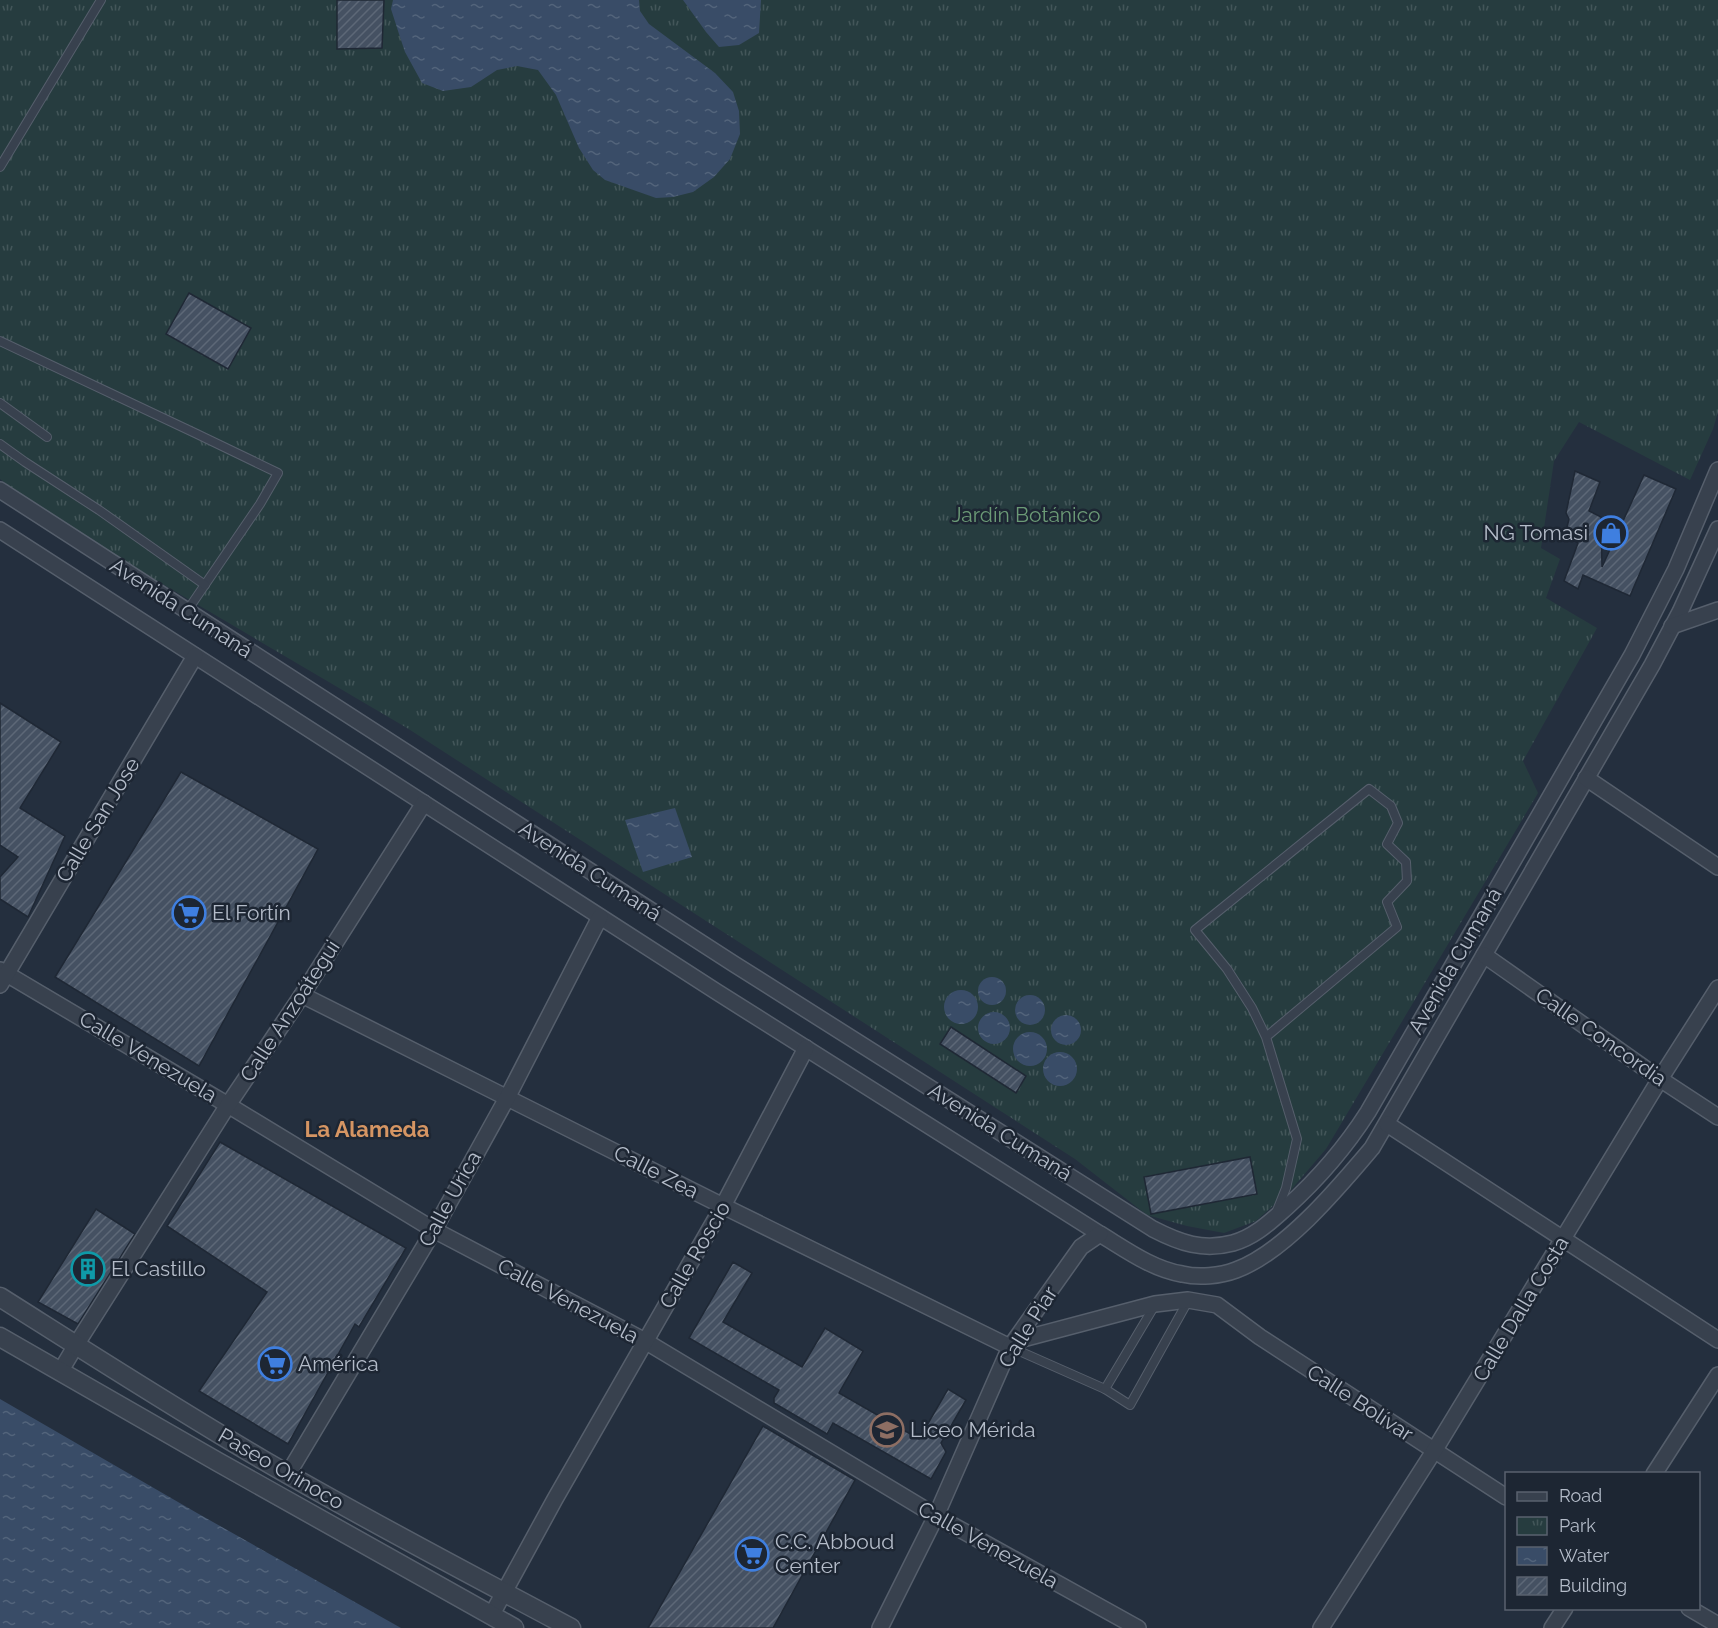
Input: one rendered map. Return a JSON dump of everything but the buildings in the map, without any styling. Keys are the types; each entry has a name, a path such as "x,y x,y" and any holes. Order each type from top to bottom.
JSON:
{"street":[{"name":"Avenida Cumaná","path":"0,490 734,964 1153,1229 1186,1244 1216,1246 1246,1239 1273,1219 1319,1176 1353,1135 1368,1112 1632,655 1676,569 1718,470"},
{"name":"Avenida Cumaná","path":"0,530 806,1048 1100,1234 1155,1265 1177,1273 1202,1275 1221,1274 1235,1270 1252,1263 1270,1250 1307,1219 1335,1191 1372,1148 1652,666 1714,549 1718,529"},
{"path":"1672,626 1718,610"},
{"name":"Calle San Jose","path":"2,976 195,656"},
{"path":"1586,778 1718,867"},
{"name":"Calle Anzoátegui","path":"60,1372 228,1105 302,995 424,803"},
{"name":"Calle Urica","path":"288,1474 434,1230 507,1098 600,916"},
{"name":"Calle Concordia","path":"1484,955 1718,1117"},
{"name":"Calle Venezuela","path":"2,976 228,1105 434,1230 645,1341 936,1516 1138,1628"},
{"name":"Calle Dalla Costa","path":"1322,1628 1434,1451 1660,1079 1718,988"},
{"name":"Calle Zea","path":"302,995 723,1206 1013,1344"},
{"name":"Calle Roscio","path":"491,1616 555,1499 723,1206 806,1048"},
{"path":"1387,1124 1718,1340"},
{"name":"Calle Piar","path":"880,1628 936,1516 1013,1344 1081,1247 1100,1234"},
{"name":"Paseo Orinoco","path":"0,1297 288,1474 571,1628"},
{"path":"1013,1344 1155,1304 1188,1300"},
{"name":"Calle Bolívar","path":"1188,1300 1217,1305 1260,1337 1505,1496"},
{"name":"Paseo Orinoco","path":"0,1337 513,1628"},
{"path":"1655,1472 1718,1375"},
{"path":"1552,1628 1564,1610"},
{"path":"1692,1610 1718,1625"}],"lane":[{"path":"0,167 101,0"},
{"path":"0,341 278,473 260,504 187,611"},
{"path":"0,403 47,437"},
{"path":"0,444 205,585"},
{"path":"1266,1037 1396,927 1387,902 1407,881 1406,862 1387,844 1398,822 1391,806 1369,789 1195,930 1227,969 1252,1008 1266,1037 1298,1139 1286,1188 1273,1219"},
{"path":"1013,1344 1105,1389 1130,1406 1188,1300"},
{"path":"1105,1389 1155,1304"}],"green space":[{"name":"Jardín Botánico","path":"0,0 1718,0 1718,412 1713,429 1690,480 1579,422 1554,461 1541,548 1560,559 1546,598 1597,628 1523,761 1538,793 1326,1149 1291,1190 1256,1221 1224,1233 1187,1226 1147,1215 1075,1159 407,728 52,519 0,479"}],"water":[{"path":"393,0 639,0 640,11 649,24 715,73 733,92 739,111 740,134 730,159 714,177 693,192 673,197 656,198 605,180 593,170 579,148 556,95 538,70 517,66 497,70 471,87 443,91 422,83 405,52 391,9"},
{"path":"683,0 761,0 759,33 739,45 719,47"},
{"path":"675,808 692,857 643,872 625,820"},
{"path":"992,977 1002,981 1006,991 1002,1001 992,1005 982,1001 978,991 982,981"},
{"path":"961,990 973,995 978,1007 973,1019 961,1024 949,1019 944,1007 949,995"},
{"path":"1030,995 1041,999 1045,1010 1041,1021 1030,1025 1019,1021 1015,1010 1019,999"},
{"path":"994,1012 1006,1016 1010,1028 1006,1040 994,1044 982,1040 978,1028 982,1016"},
{"path":"1066,1015 1076,1020 1081,1030 1076,1040 1066,1045 1056,1040 1051,1030 1056,1020"},
{"path":"1030,1032 1042,1037 1047,1049 1042,1061 1030,1066 1018,1061 1013,1049 1018,1037"},
{"path":"1060,1052 1072,1057 1077,1069 1072,1081 1060,1086 1048,1081 1043,1069 1048,1057"},
{"path":"0,1399 197,1513 401,1628 0,1628"}],"place":[{"name":"NG Tomasi","path":"1611,533"},
{"name":"El Fortín","path":"189,913"},
{"name":"El Castillo","path":"88,1269"},
{"name":"América","path":"275,1364"},
{"name":"Liceo Mérida","path":"887,1430"},
{"name":"C.C. Abboud Center","path":"752,1554"}],"district":[{"name":"La Alameda","path":"367,1129"}]}
